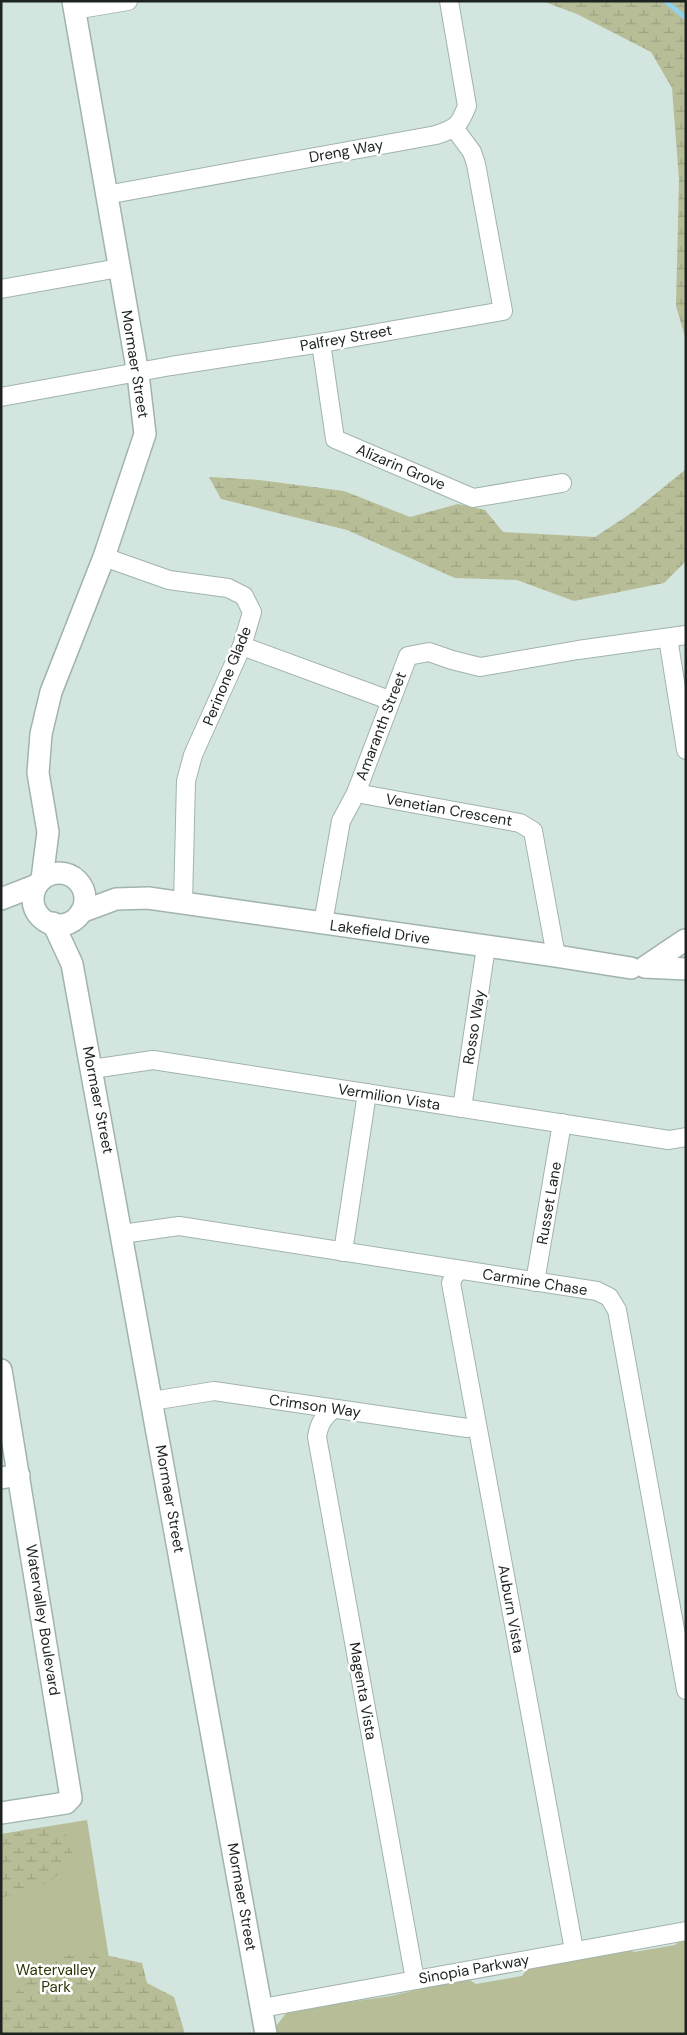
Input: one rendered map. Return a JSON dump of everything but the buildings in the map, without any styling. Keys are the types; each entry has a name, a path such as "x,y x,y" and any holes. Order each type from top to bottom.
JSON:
{"street":[{"path":"74,6 128,1"},
{"path":"449,1 468,106 455,129"},
{"name":"Mormaer Street","path":"40,882 48,832 38,773 41,734 51,692 104,557 145,434 138,374 74,6"},
{"name":"Dreng Way","path":"106,195 436,135 455,129"},
{"name":"Palfrey Street","path":"1,398 138,374 171,366 321,343 503,311 476,164 472,152 455,129"},
{"path":"1,289 119,268"},
{"name":"Alizarin Grove","path":"321,343 336,439 473,498 562,482"},
{"name":"Perinone Glade","path":"104,557 169,580 228,588 244,596 252,612 242,646 193,755 186,781 183,902"},
{"name":"Amaranth Street","path":"323,923 341,821 356,793 389,700 408,656 429,652 480,667 578,650 686,635"},
{"path":"668,638 686,750"},
{"path":"242,646 389,700"},
{"name":"Venetian Crescent","path":"356,793 520,822 532,831 556,956"},
{"name":"Mormaer Street","path":"48,832 75,880"},
{"path":"1,899 40,882 55,873 75,880 85,899 79,915 64,924 1,908"},
{"name":"Lakefield Drive","path":"75,880 116,899"},
{"path":"40,882 33,898 45,918"},
{"name":"Lakefield Drive","path":"79,915 116,899 148,898 486,947 638,967 686,969"},
{"name":"Mormaer Street","path":"79,915 72,964 266,2034"},
{"name":"Mormaer Street","path":"45,918 72,964"},
{"path":"685,940 683,950 686,964"},
{"path":"638,967 685,940"},
{"name":"Rosso Way","path":"462,1108 486,947"},
{"name":"Vermilion Vista","path":"92,1069 154,1060 669,1140 686,1137"},
{"path":"343,1252 367,1093"},
{"name":"Russet Lane","path":"535,1282 562,1124"},
{"name":"Carmine Chase","path":"122,1234 179,1226 597,1291 609,1297 616,1310 686,1690"},
{"name":"Auburn Vista","path":"460,1270 454,1276 451,1283 574,1950"},
{"name":"Watervalley Boulevard","path":"1,1370 10,1477 71,1798 66,1803 1,1814"},
{"name":"Crimson Way","path":"152,1401 214,1391 467,1428 477,1426"},
{"name":"Magenta Vista","path":"334,1408 324,1417 318,1427 316,1437 415,1980"},
{"name":"Sinopia Parkway","path":"262,2008 686,1931"}],"green space":[{"path":"542,1 686,1 686,340 676,306 679,180 672,88 651,52 577,14"},
{"path":"686,469 686,561 664,583 574,601 517,580 455,578 347,530 221,499 209,477 259,480 344,491 410,517 458,504 485,510 503,532 595,537 633,512"},
{"name":"Watervalley Park","path":"87,1820 121,2034 1,2034 1,1834"},
{"path":"53,1828 69,1838 73,1850 69,1862 53,1879 24,1892 1,1897 1,1840 23,1830"},
{"path":"686,1938 686,2034 274,2034 273,2030 288,2011 391,1996 467,1978 476,1984 522,1976 528,1968 627,1949 634,1952 675,1945 681,1939"},
{"path":"91,1952 142,1963 147,1983 174,1997 185,2034 1,2034 1,2003 18,1991 41,1970 58,1959 71,1954"}],"waterway":[{"path":"665,1 686,18"}]}
